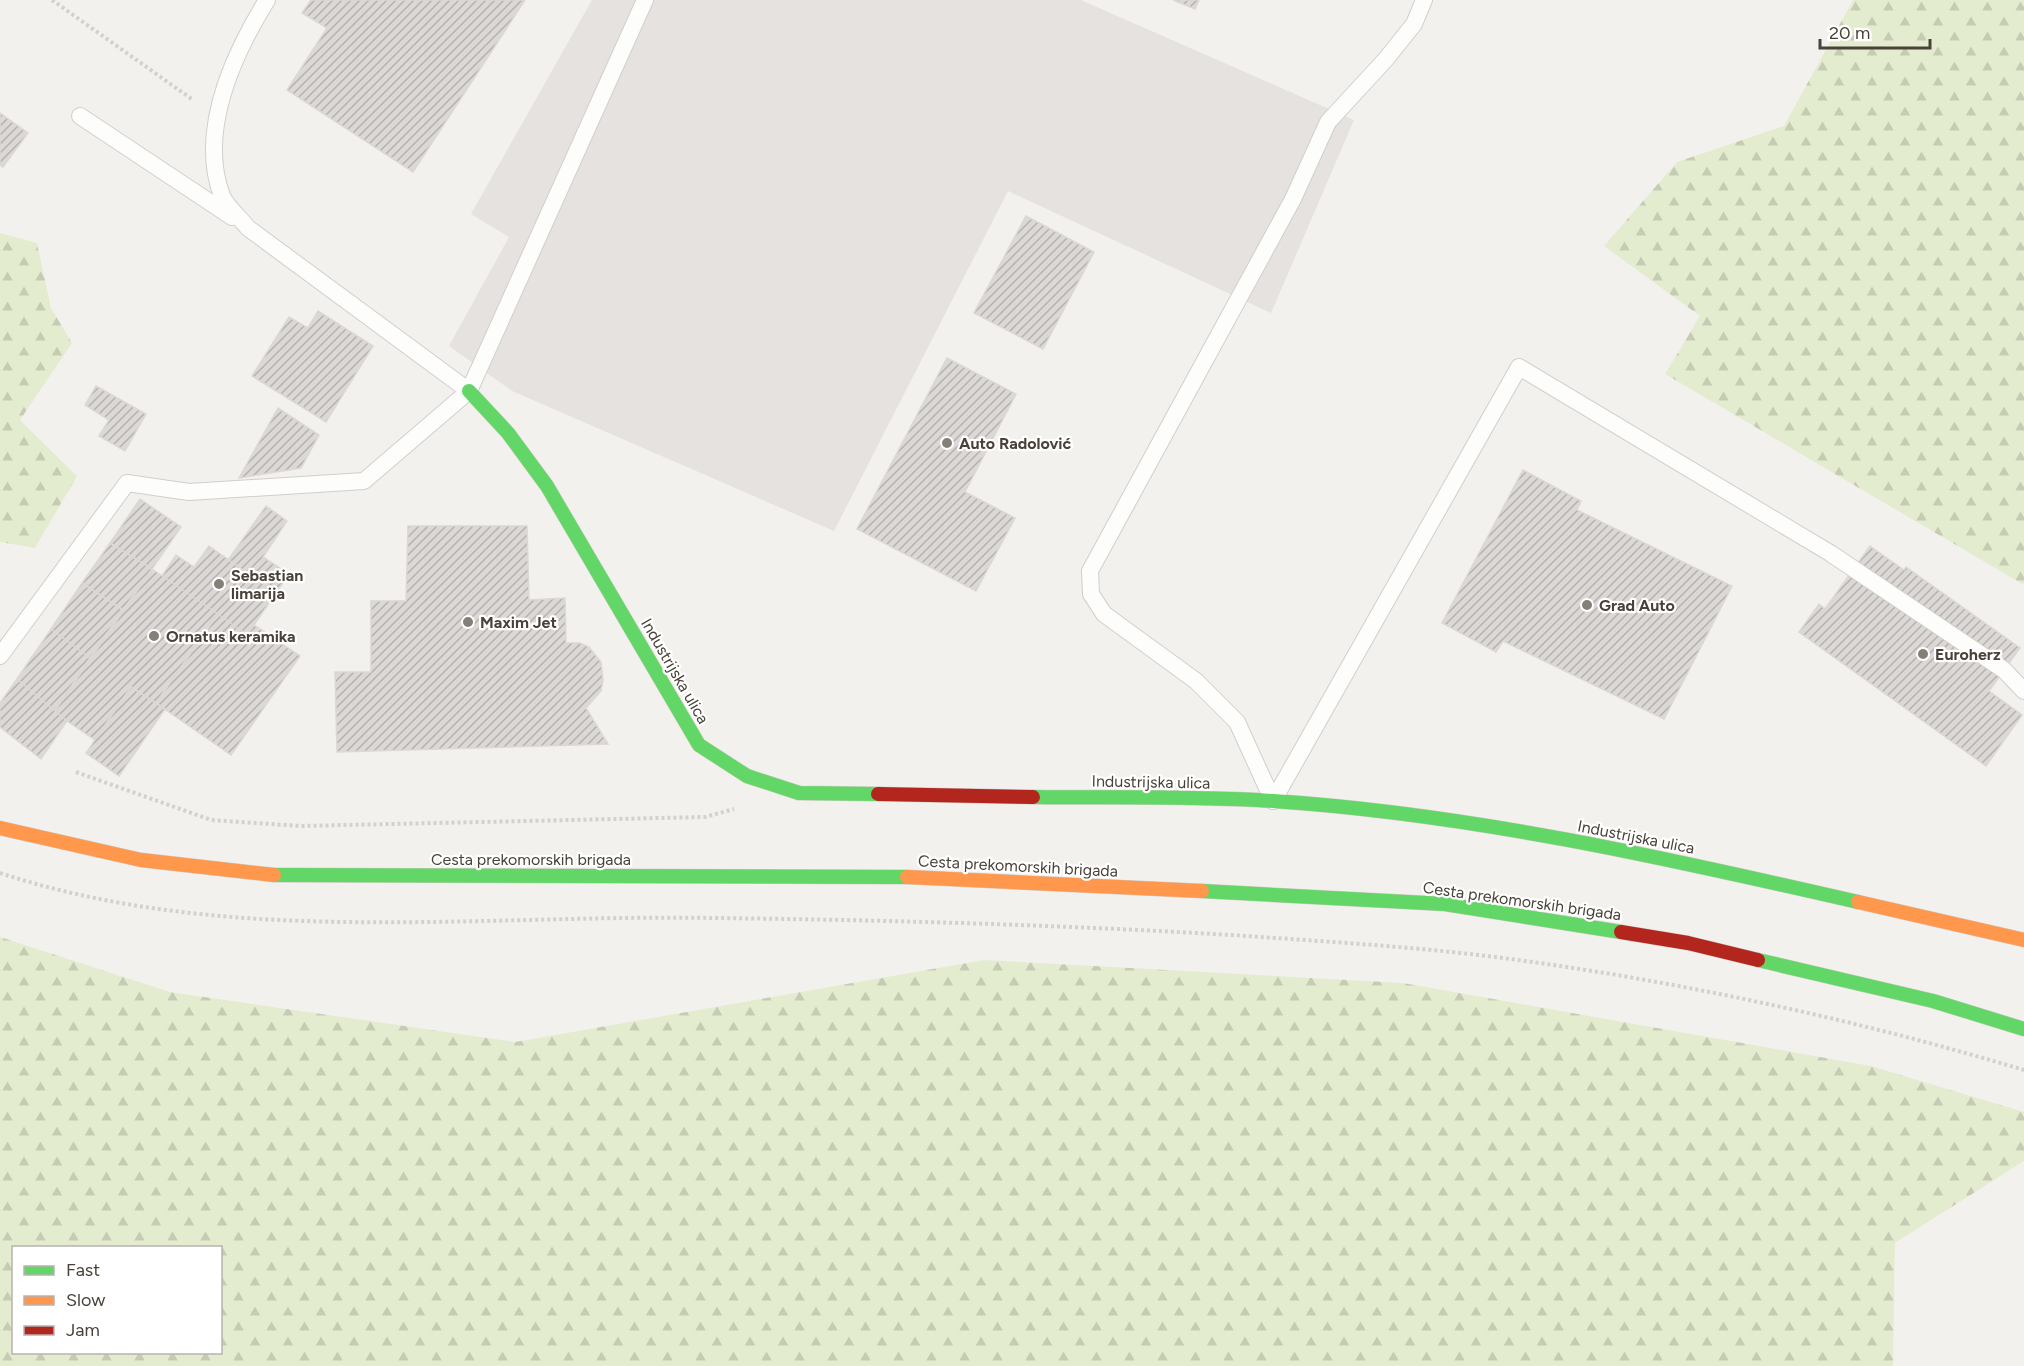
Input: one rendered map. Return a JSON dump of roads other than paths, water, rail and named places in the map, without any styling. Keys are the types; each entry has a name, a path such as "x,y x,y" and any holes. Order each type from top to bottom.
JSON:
{"main road":[{"name":"Industrijska ulica","path":"469,391 508,434 547,486 699,745 747,776 799,793 1273,801 1460,822 1661,858 2024,940"},
{"name":"Cesta prekomorskih brigada","path":"0,828 141,860 276,875 929,877 1445,904 1688,943 1933,1001 2024,1029"}],"lane":[{"path":"248,228 223,198 212,158 217,117 234,67 267,0"},
{"path":"0,657 127,483 189,492 364,481 469,391 645,0"},
{"path":"1273,801 1237,722 1196,681 1104,614 1091,594 1090,571 1293,199 1328,122 1386,59 1414,24 1424,0"},
{"path":"81,116 248,228 469,391"},
{"path":"1273,801 1519,367 1830,553 2004,670 2024,691"}],"place":[{"name":"Auto Radolović","path":"947,443"},
{"name":"Sebastian limarija","path":"219,584"},
{"name":"Grad Auto","path":"1587,605"},
{"name":"Maxim Jet","path":"468,622"},
{"name":"Ornatus keramika","path":"154,636"},
{"name":"Euroherz","path":"1923,654"}]}
